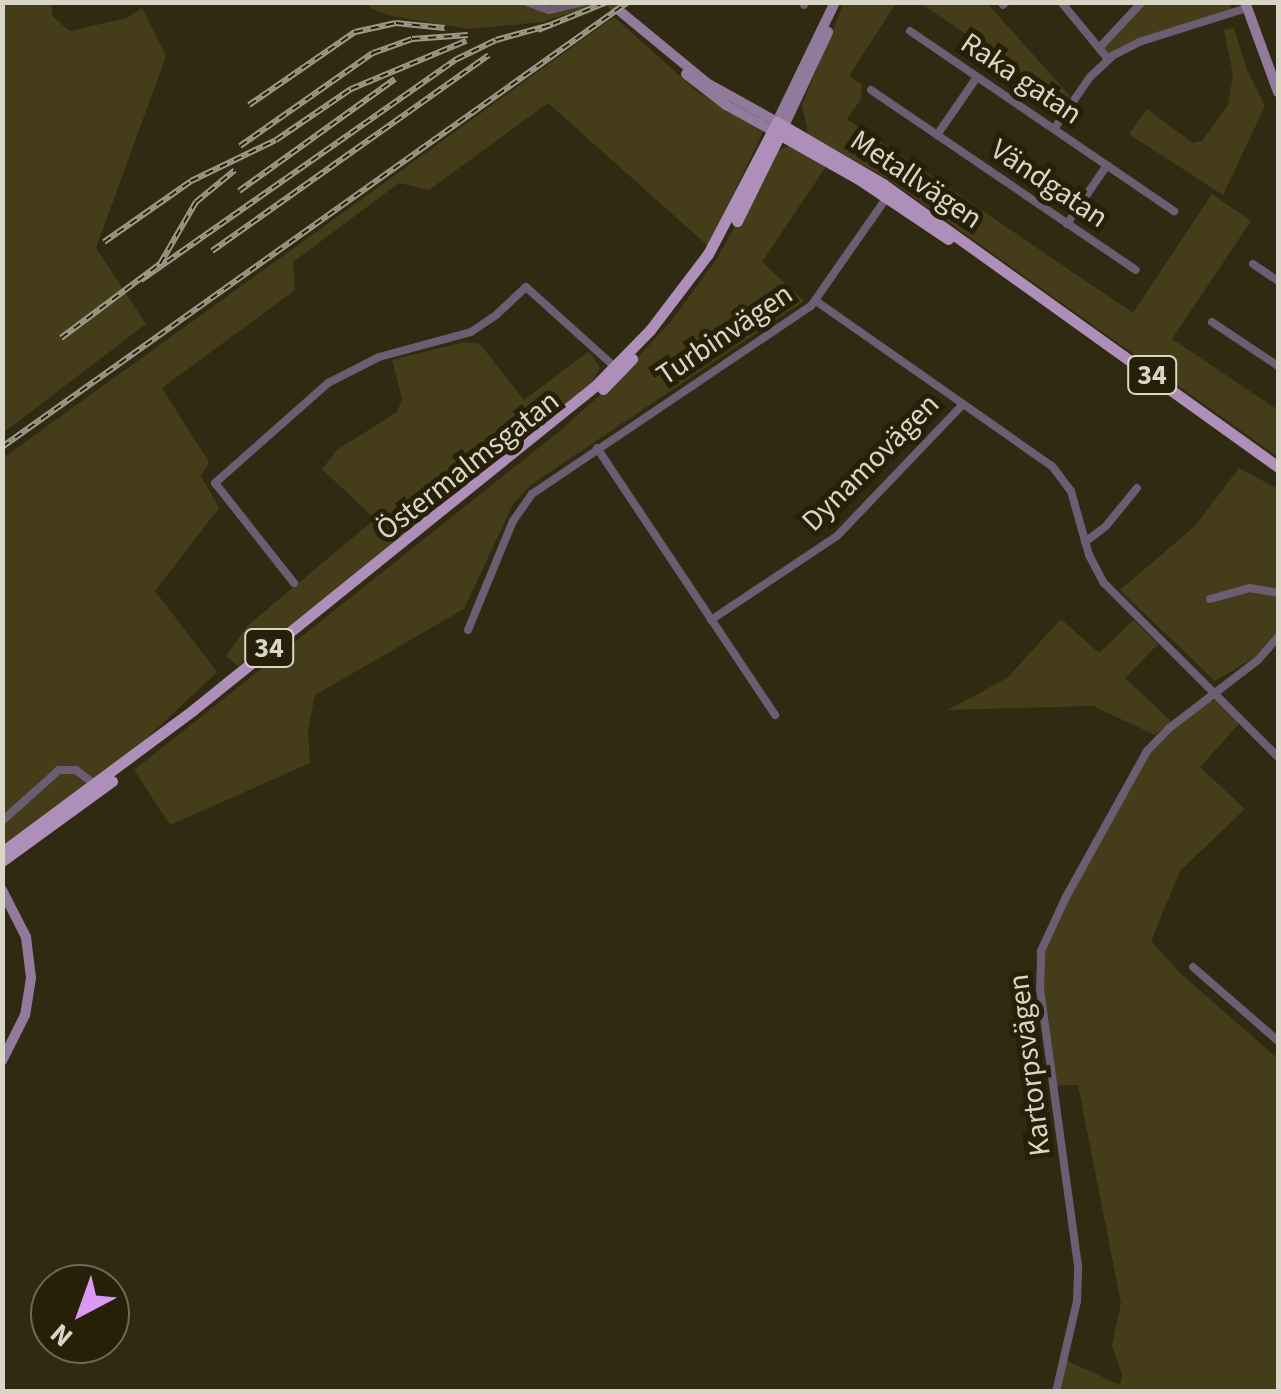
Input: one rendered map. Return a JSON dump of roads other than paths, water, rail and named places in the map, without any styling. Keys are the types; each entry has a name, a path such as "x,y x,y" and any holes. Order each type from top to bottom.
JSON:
{"main road":[{"name":"Metallvägen","path":"778,129 889,194 1278,467"},
{"name":"Östermalmsgatan","path":"2,862 617,369 708,254 778,129"},
{"name":"Östermalmsgatan","path":"2,852 97,788"}],"street":[{"path":"527,2 549,10 584,2"},
{"name":"Östermalmsgatan","path":"778,129 838,2"},
{"path":"1061,2 1108,59"},
{"path":"1099,48 1142,2"},
{"path":"1054,129 1108,59 1139,42 1246,5 1278,92"},
{"path":"621,12 668,54 778,129"},
{"name":"Raka gatan","path":"910,31 1174,211"},
{"path":"936,134 977,76"},
{"name":"Vändgatan","path":"871,90 1136,270"},
{"path":"1067,224 1107,165"},
{"name":"Turbinvägen","path":"468,630 525,502 597,448 816,302 889,194"},
{"path":"1254,264 1278,281"},
{"path":"294,582 215,483 328,383 379,357 470,332 496,315 526,287 617,369"},
{"name":"Dynamovägen","path":"711,620 837,536 963,404 816,302"},
{"path":"1212,322 1278,366"},
{"path":"963,404 1059,473 1076,502 1086,542 1104,583 1278,757"},
{"path":"597,448 775,715"},
{"path":"1086,542 1106,526 1137,488"},
{"path":"1210,598 1250,588 1278,593"},
{"name":"Kartorpsvägen","path":"1056,1392 1077,1301 1078,1266 1040,989 1041,951 1066,897 1147,751 1258,660 1278,637"},
{"path":"2,821 60,770 76,770 97,788"},
{"path":"2,890 23,929 31,967 25,1015 2,1061"},
{"path":"1193,967 1278,1040"}],"tunnel":[{"path":"610,2 621,12"}],"railway":[{"path":"538,30 607,2"},
{"path":"2,447 628,2"},
{"path":"249,105 355,32 396,23 445,28"},
{"path":"141,280 457,59 496,40 551,25"},
{"path":"240,146 373,53 412,39 468,35"},
{"path":"104,242 191,181 276,140 351,89 466,41"},
{"path":"212,251 489,55"},
{"path":"239,191 395,79"},
{"path":"61,338 160,264 196,202 235,170"}]}
